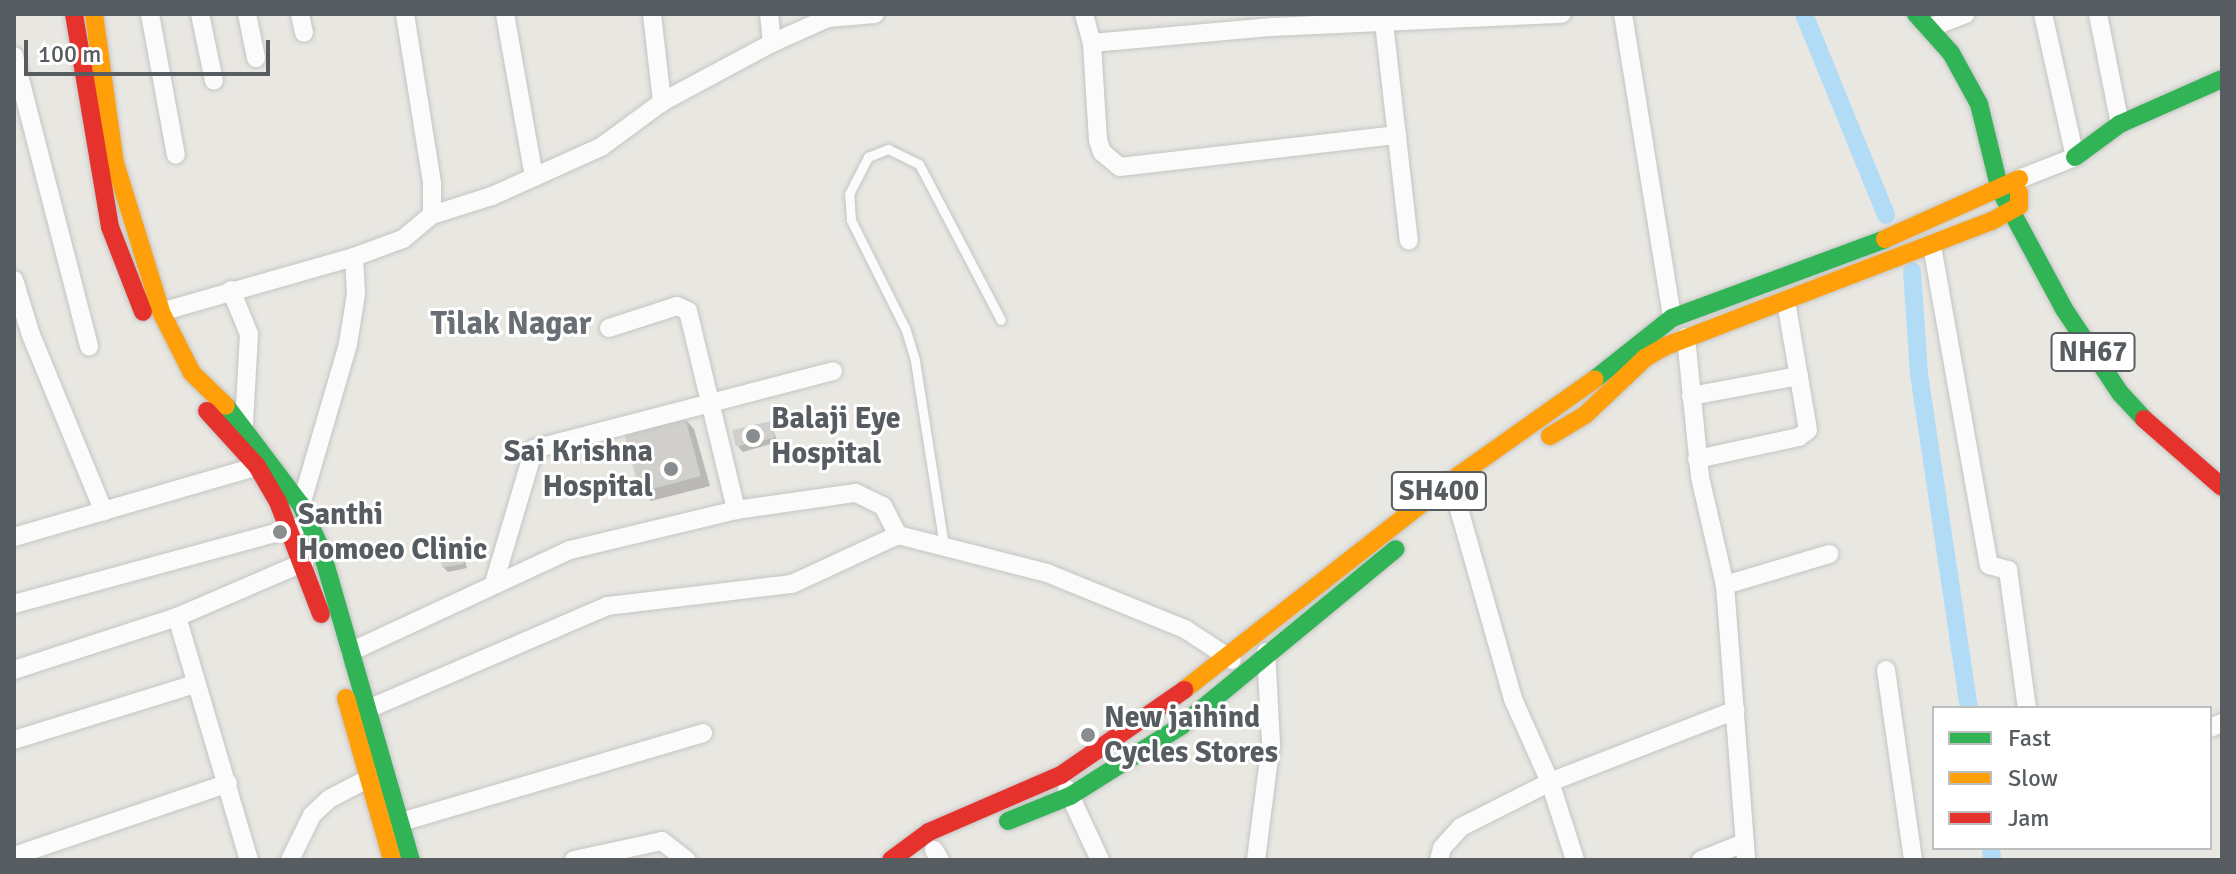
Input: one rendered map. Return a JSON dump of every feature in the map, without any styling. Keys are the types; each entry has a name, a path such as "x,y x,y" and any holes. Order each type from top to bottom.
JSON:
{"main road":[{"path":"74,14 110,227 146,322 174,377 266,464 301,505 387,770 411,860"},
{"path":"94,14 115,163 161,312 192,373 244,424 266,464 305,562 392,860"},
{"name":"NH67","path":"1922,19 1951,53 2072,281"},
{"path":"2075,157 2120,124 2222,79"},
{"name":"NH67","path":"1987,125 2000,190 2064,309 2120,393 2155,431 2222,487"},
{"path":"2011,212 2019,206 2019,179"},
{"name":"SH400","path":"917,860 937,855 986,830 1070,796 1181,726 1454,490 1672,318 1900,234 2019,179"},
{"name":"SH400","path":"891,860 929,832 1061,775 1143,722 1263,626 1454,490 1585,415 1645,358 1686,337 1932,246 2011,212"},
{"name":"NH67","path":"2148,394 2222,462"}],"street":[{"path":"150,14 176,155"},
{"path":"200,14 214,81"},
{"path":"247,14 256,58"},
{"path":"405,14 432,183 432,215"},
{"path":"505,14 534,177"},
{"path":"652,14 662,102"},
{"path":"769,14 772,43"},
{"path":"161,312 354,257 403,239 432,215 534,177 601,147 662,102 772,43 828,18 875,14"},
{"path":"1084,14 1092,43 1098,140 1102,152 1120,167 1397,135"},
{"path":"1092,43 1271,20 1562,14"},
{"path":"1623,14 1672,318"},
{"path":"1922,19 1965,14"},
{"path":"2019,179 2075,157 2043,14"},
{"path":"2098,14 2120,124"},
{"path":"1384,18 1409,241"},
{"path":"14,56 89,346"},
{"path":"1932,246 1989,565 2008,570 2027,706"},
{"path":"301,505 348,344 356,294 354,257"},
{"path":"14,280 31,335 104,512"},
{"path":"231,290 249,334 244,424"},
{"path":"1697,459 1805,435 1786,301"},
{"path":"609,328 684,307 736,510"},
{"path":"1686,337 1697,459 1725,585 1745,852 1701,860"},
{"path":"494,583 534,449 833,371"},
{"path":"1691,396 1799,376"},
{"path":"14,537 266,464"},
{"path":"1454,490 1513,699 1550,782 1575,860"},
{"path":"350,652 570,550 736,510 856,493 883,506 898,535"},
{"path":"14,604 310,525"},
{"path":"368,709 607,606 792,584 898,535 1087,589 1185,629 1228,656 1244,673"},
{"path":"1725,585 1829,554"},
{"path":"14,670 177,617 305,562"},
{"path":"177,617 249,860"},
{"path":"1256,860 1271,743 1263,626"},
{"path":"1886,670 1913,860"},
{"path":"14,740 195,684"},
{"path":"1439,860 1442,848 1461,827 1550,782 1736,710"},
{"path":"401,822 703,733"},
{"path":"290,860 312,815 329,799 387,770"},
{"path":"1061,775 1100,860"},
{"path":"14,856 228,783"},
{"path":"574,860 662,841 686,860"}],"lane":[{"path":"944,546 915,360 905,328 851,220 849,194 868,157 888,149 919,164 1001,320"}],"building":[{"path":"685,417 701,476 640,492 624,433"},
{"path":"771,421 775,438 736,447 732,430"},
{"path":"460,544 464,564 442,568 438,548"}],"waterway":[{"path":"1804,14 1886,215"},
{"path":"1912,271 1919,374 1969,706"},
{"path":"1991,850 1992,860"}],"traffic: fast":[{"path":"1916,14 1951,53 1979,104 2000,190 2064,309 2120,393 2144,419"},
{"path":"2075,157 2120,124 2222,79"},
{"path":"1595,379 1672,318 1885,239"},
{"path":"226,406 301,505 321,549 411,860"},
{"path":"1008,821 1070,796 1181,726 1396,549"}],"traffic: slow":[{"path":"94,14 115,163 161,312 192,373 226,406"},
{"path":"1885,239 2019,179"},
{"path":"1550,436 1585,415 1645,358 1666,346 1992,221 2019,206 2019,193"},
{"path":"1184,690 1451,481 1595,379"},
{"path":"346,698 392,860"}],"traffic: jam":[{"path":"74,14 110,227 143,312"},
{"path":"207,411 257,466 278,502 321,614"},
{"path":"2144,419 2222,487"},
{"path":"891,860 929,832 1061,775 1184,690"}],"place":[{"name":"Balaji Eye Hospital","path":"753,436"},
{"name":"Sai Krishna Hospital","path":"671,469"},
{"name":"Santhi Homoeo Clinic","path":"280,532"},
{"name":"New jaihind Cycles Stores","path":"1088,735"}],"district":[{"name":"Tilak Nagar","path":"511,324"}]}
